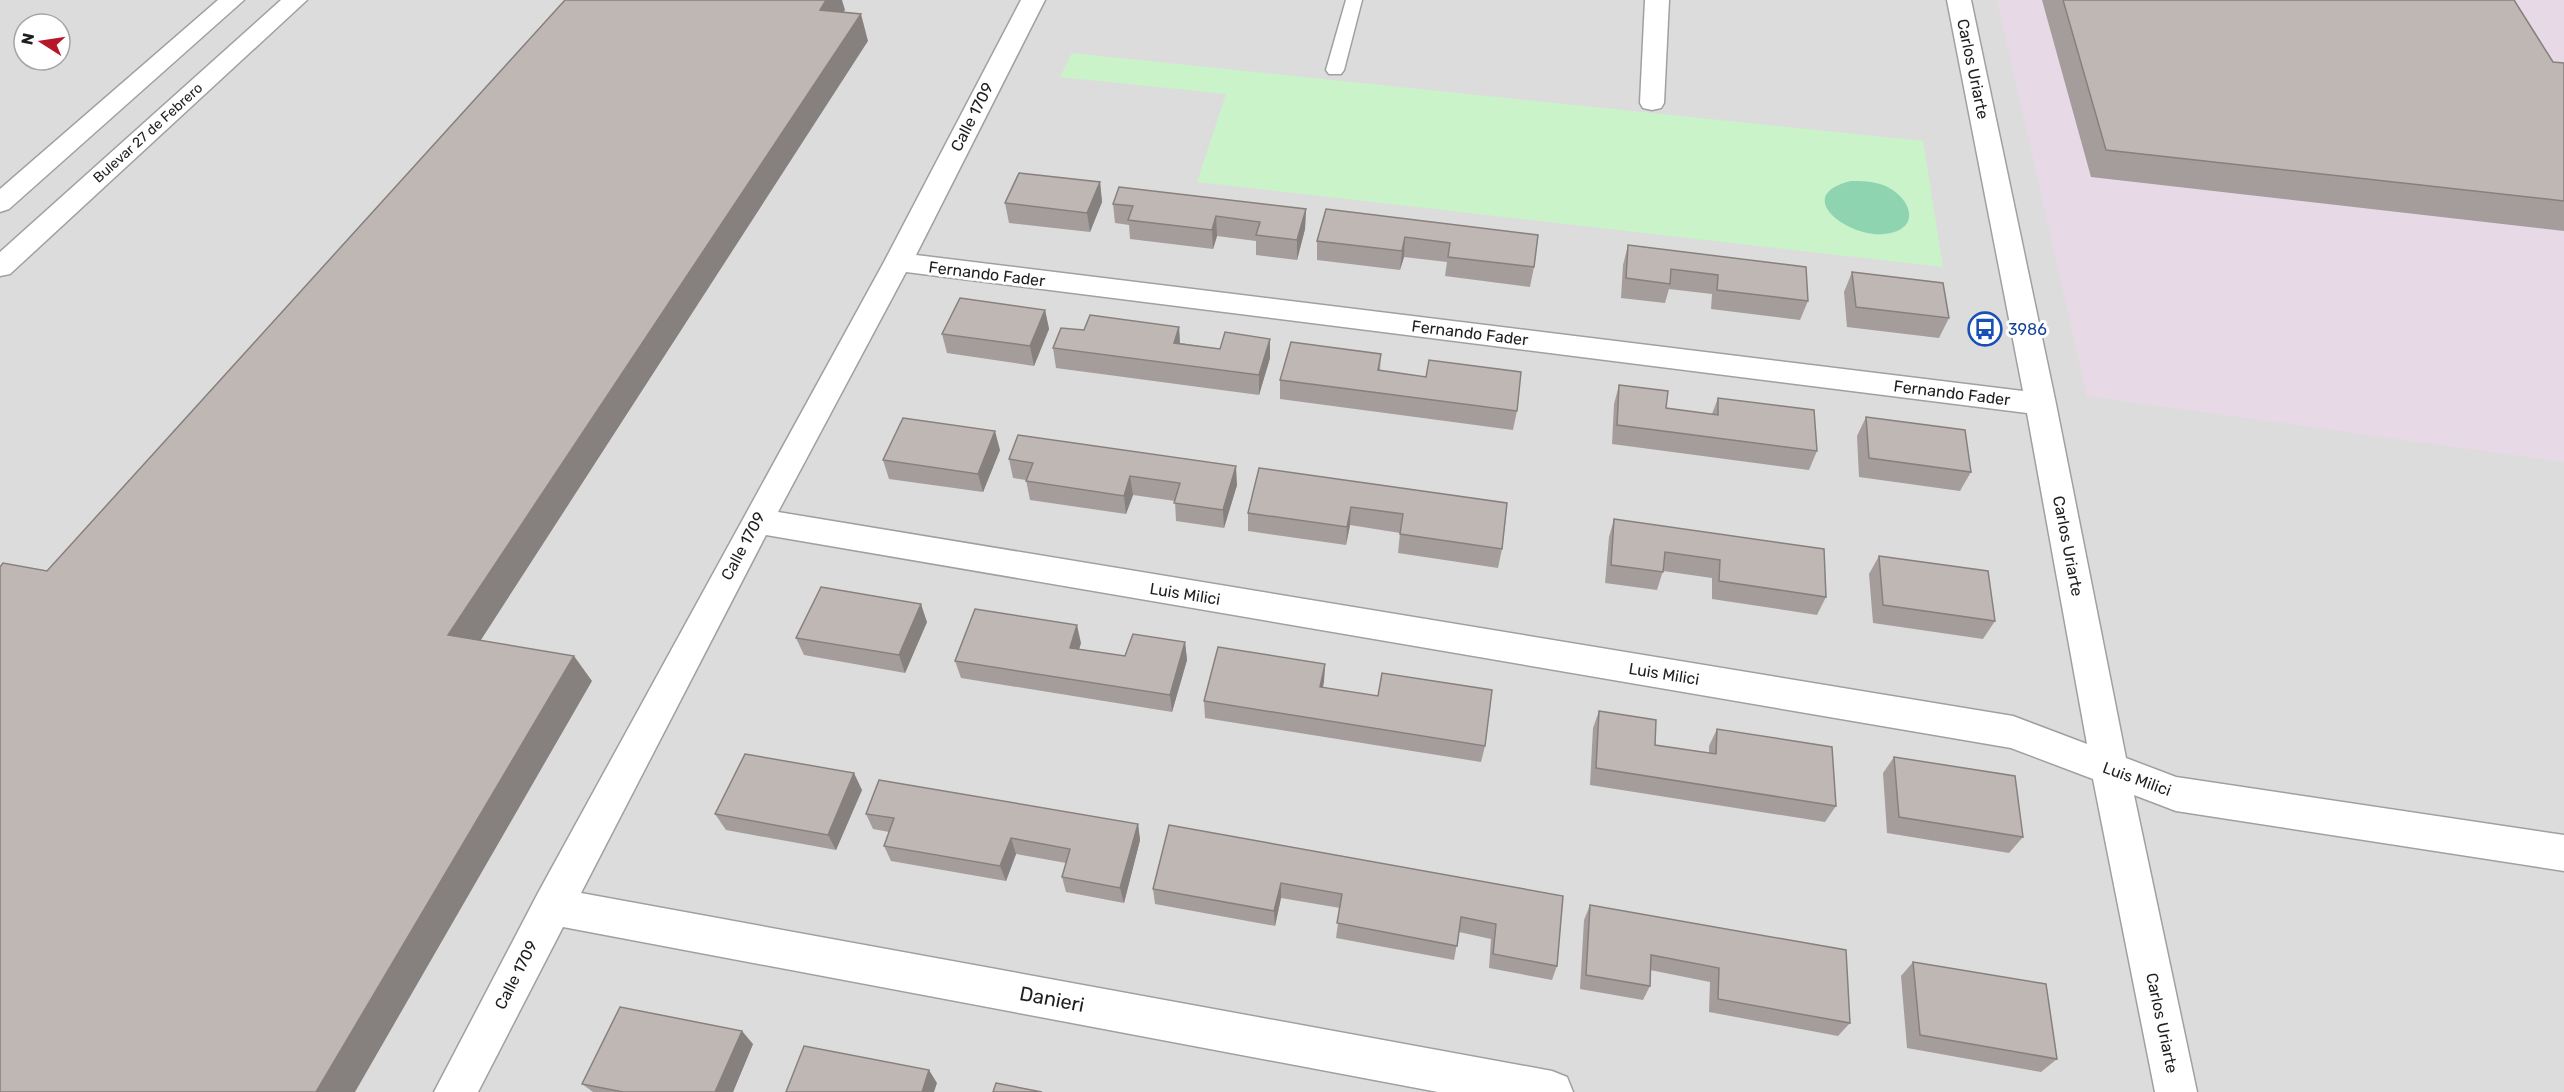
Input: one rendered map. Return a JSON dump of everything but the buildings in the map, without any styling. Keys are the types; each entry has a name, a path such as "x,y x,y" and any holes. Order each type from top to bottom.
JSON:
{"street":[{"path":"0,203 232,0"},
{"name":"Bulevar 27 de Febrero","path":"0,267 296,0"},
{"name":"Calle 1709","path":"455,1092 757,521 898,262 1033,0"},
{"path":"1652,103 1657,0"},
{"name":"Carlos Uriarte","path":"1959,0 2042,404 2110,770 2176,1092"},
{"name":"Fernando Fader","path":"898,262 2042,404"},
{"name":"Luis Milici","path":"757,521 2013,732 2176,794 2564,853"},
{"name":"Danieri","path":"552,906 1552,1092"}],"lane":[{"path":"1335,70 1354,0"}],"shaded area":[{"path":"0,0 2564,0 2564,1092 0,1092"},
{"path":"1997,0 2564,0 2564,462 2087,396"}],"green space":[{"path":"1072,53 1923,141 1943,267 1197,182 1226,94 1060,77"},
{"path":"1851,181 1875,183 1893,190 1901,197 1909,212 1909,220 1905,226 1897,231 1884,234 1870,233 1842,223 1826,205 1826,196 1834,187"}],"place":[{"name":"3986","path":"1985,329"}]}
